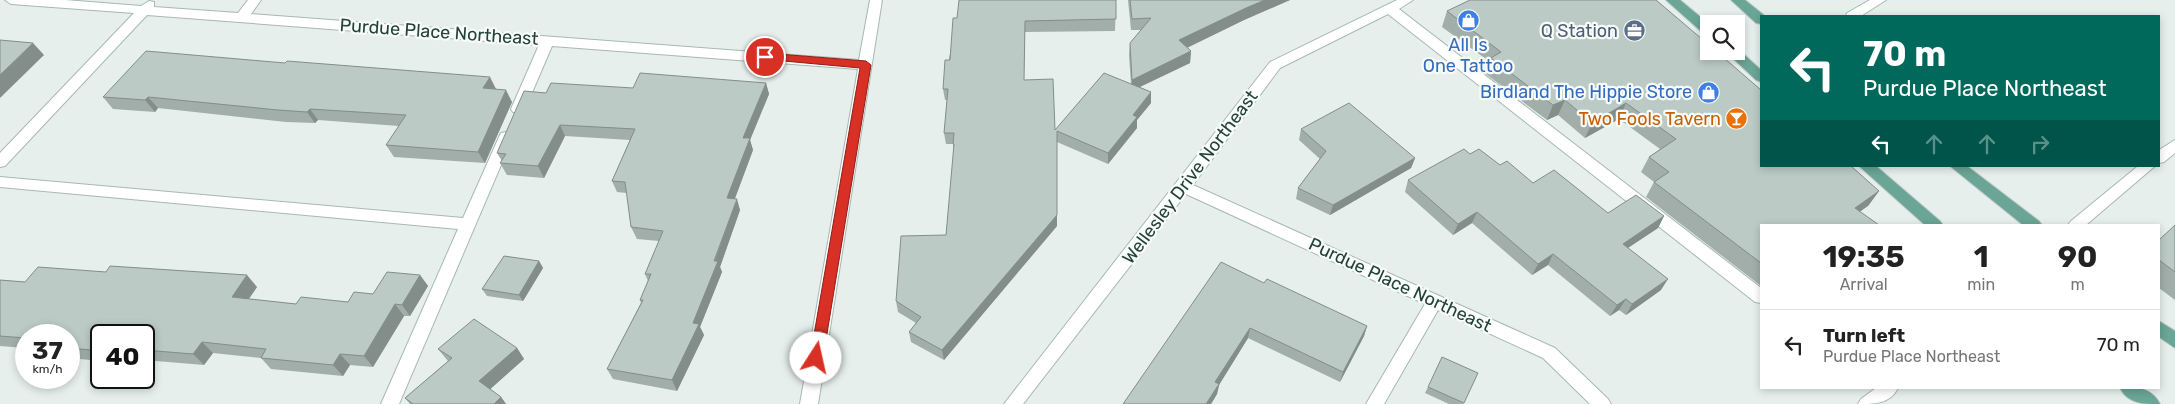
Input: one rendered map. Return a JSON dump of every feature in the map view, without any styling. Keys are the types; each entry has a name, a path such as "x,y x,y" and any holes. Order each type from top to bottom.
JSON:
{"main road":[{"path":"1672,0 1700,23"},
{"path":"1737,0 1760,19"},
{"path":"1742,60 1760,75"},
{"path":"1867,167 1934,224"},
{"path":"1958,167 2033,224"},
{"path":"2160,329 2175,341"},
{"path":"2131,389 2150,404"}],"street":[{"name":"Purdue Place Northeast","path":"11,0 149,5 243,16 866,65"},
{"path":"243,16 255,0"},
{"path":"808,404 876,0"},
{"name":"Wellesley Drive Northeast","path":"1013,404 1183,187 1275,65 1407,0"},
{"path":"1854,15 1880,0"},
{"path":"0,162 149,5"},
{"path":"1390,9 1760,296"},
{"path":"390,404 548,40"},
{"path":"2160,157 2175,145"},
{"path":"2077,224 2147,167"},
{"path":"0,182 468,224"},
{"name":"Purdue Place Northeast","path":"1183,187 1549,354 1602,404"},
{"path":"1375,404 1434,301"},
{"path":"1867,404 1884,389"}],"building":[{"path":"959,0 1116,0 1116,19 1025,21 1024,80 1053,79 1055,130 1104,73 1151,92 1133,115 1137,117 1108,153 1057,131 1057,215 942,350 909,332 921,317 896,301 901,236 946,235 954,133 944,133 948,89 943,89 945,60 950,60 953,18 957,18"},
{"path":"1130,0 1265,0 1179,40 1191,51 1132,80 1130,43 1151,18 1132,19"},
{"path":"1470,0 1656,0 1700,37 1700,60 1726,60 1760,89 1760,167 1852,167 1879,191 1855,208 1878,224 1760,224 1760,262 1654,182 1669,172 1649,157 1676,139 1626,103 1592,123 1565,100 1553,105 1491,58 1501,52 1447,11"},
{"path":"0,40 33,43 0,75"},
{"path":"146,51 490,77 483,88 506,90 478,152 386,145 406,115 310,109 307,112 148,97 145,100 103,97"},
{"path":"640,73 766,83 743,138 750,138 727,198 737,199 714,261 718,261 693,323 699,324 672,380 607,369 643,300 640,300 651,274 645,274 663,231 631,227 625,182 612,181 635,129 560,125 538,166 500,163 506,154 497,153 524,91 546,93 551,83 633,88"},
{"path":"1349,103 1415,158 1333,205 1298,188 1326,151 1301,129"},
{"path":"1464,149 1470,154 1479,149 1500,165 1507,161 1533,183 1554,170 1608,213 1636,195 1664,216 1623,244 1668,279 1632,304 1626,299 1617,305 1553,254 1538,264 1477,212 1458,224 1408,180"},
{"path":"2175,225 2175,272 2160,261 2160,239"},
{"path":"504,256 539,261 519,295 482,289"},
{"path":"1221,262 1264,283 1267,279 1367,326 1343,372 1250,328 1215,382 1219,384 1206,404 1123,404"},
{"path":"110,266 247,275 232,297 296,304 301,297 348,302 354,292 373,294 387,272 420,275 402,305 395,304 364,356 340,354 333,365 261,358 266,349 202,342 193,354 155,351 155,324 90,324 90,350 80,349 80,324 15,324 15,337 0,336 0,280 25,282 38,267 106,272"},
{"path":"474,319 517,348 479,381 501,397 494,404 413,404 405,398 452,358 438,349"},
{"path":"1442,357 1478,373 1464,403 1428,387"}],"place":[{"name":"All Is One Tattoo","path":"1468,20"},
{"name":"Q Station","path":"1634,31"},
{"name":"Birdland The Hippie Store","path":"1708,92"},
{"name":"Two Fools Tavern","path":"1737,119"}],"route":[{"path":"765,57 866,65 816,358"}]}
